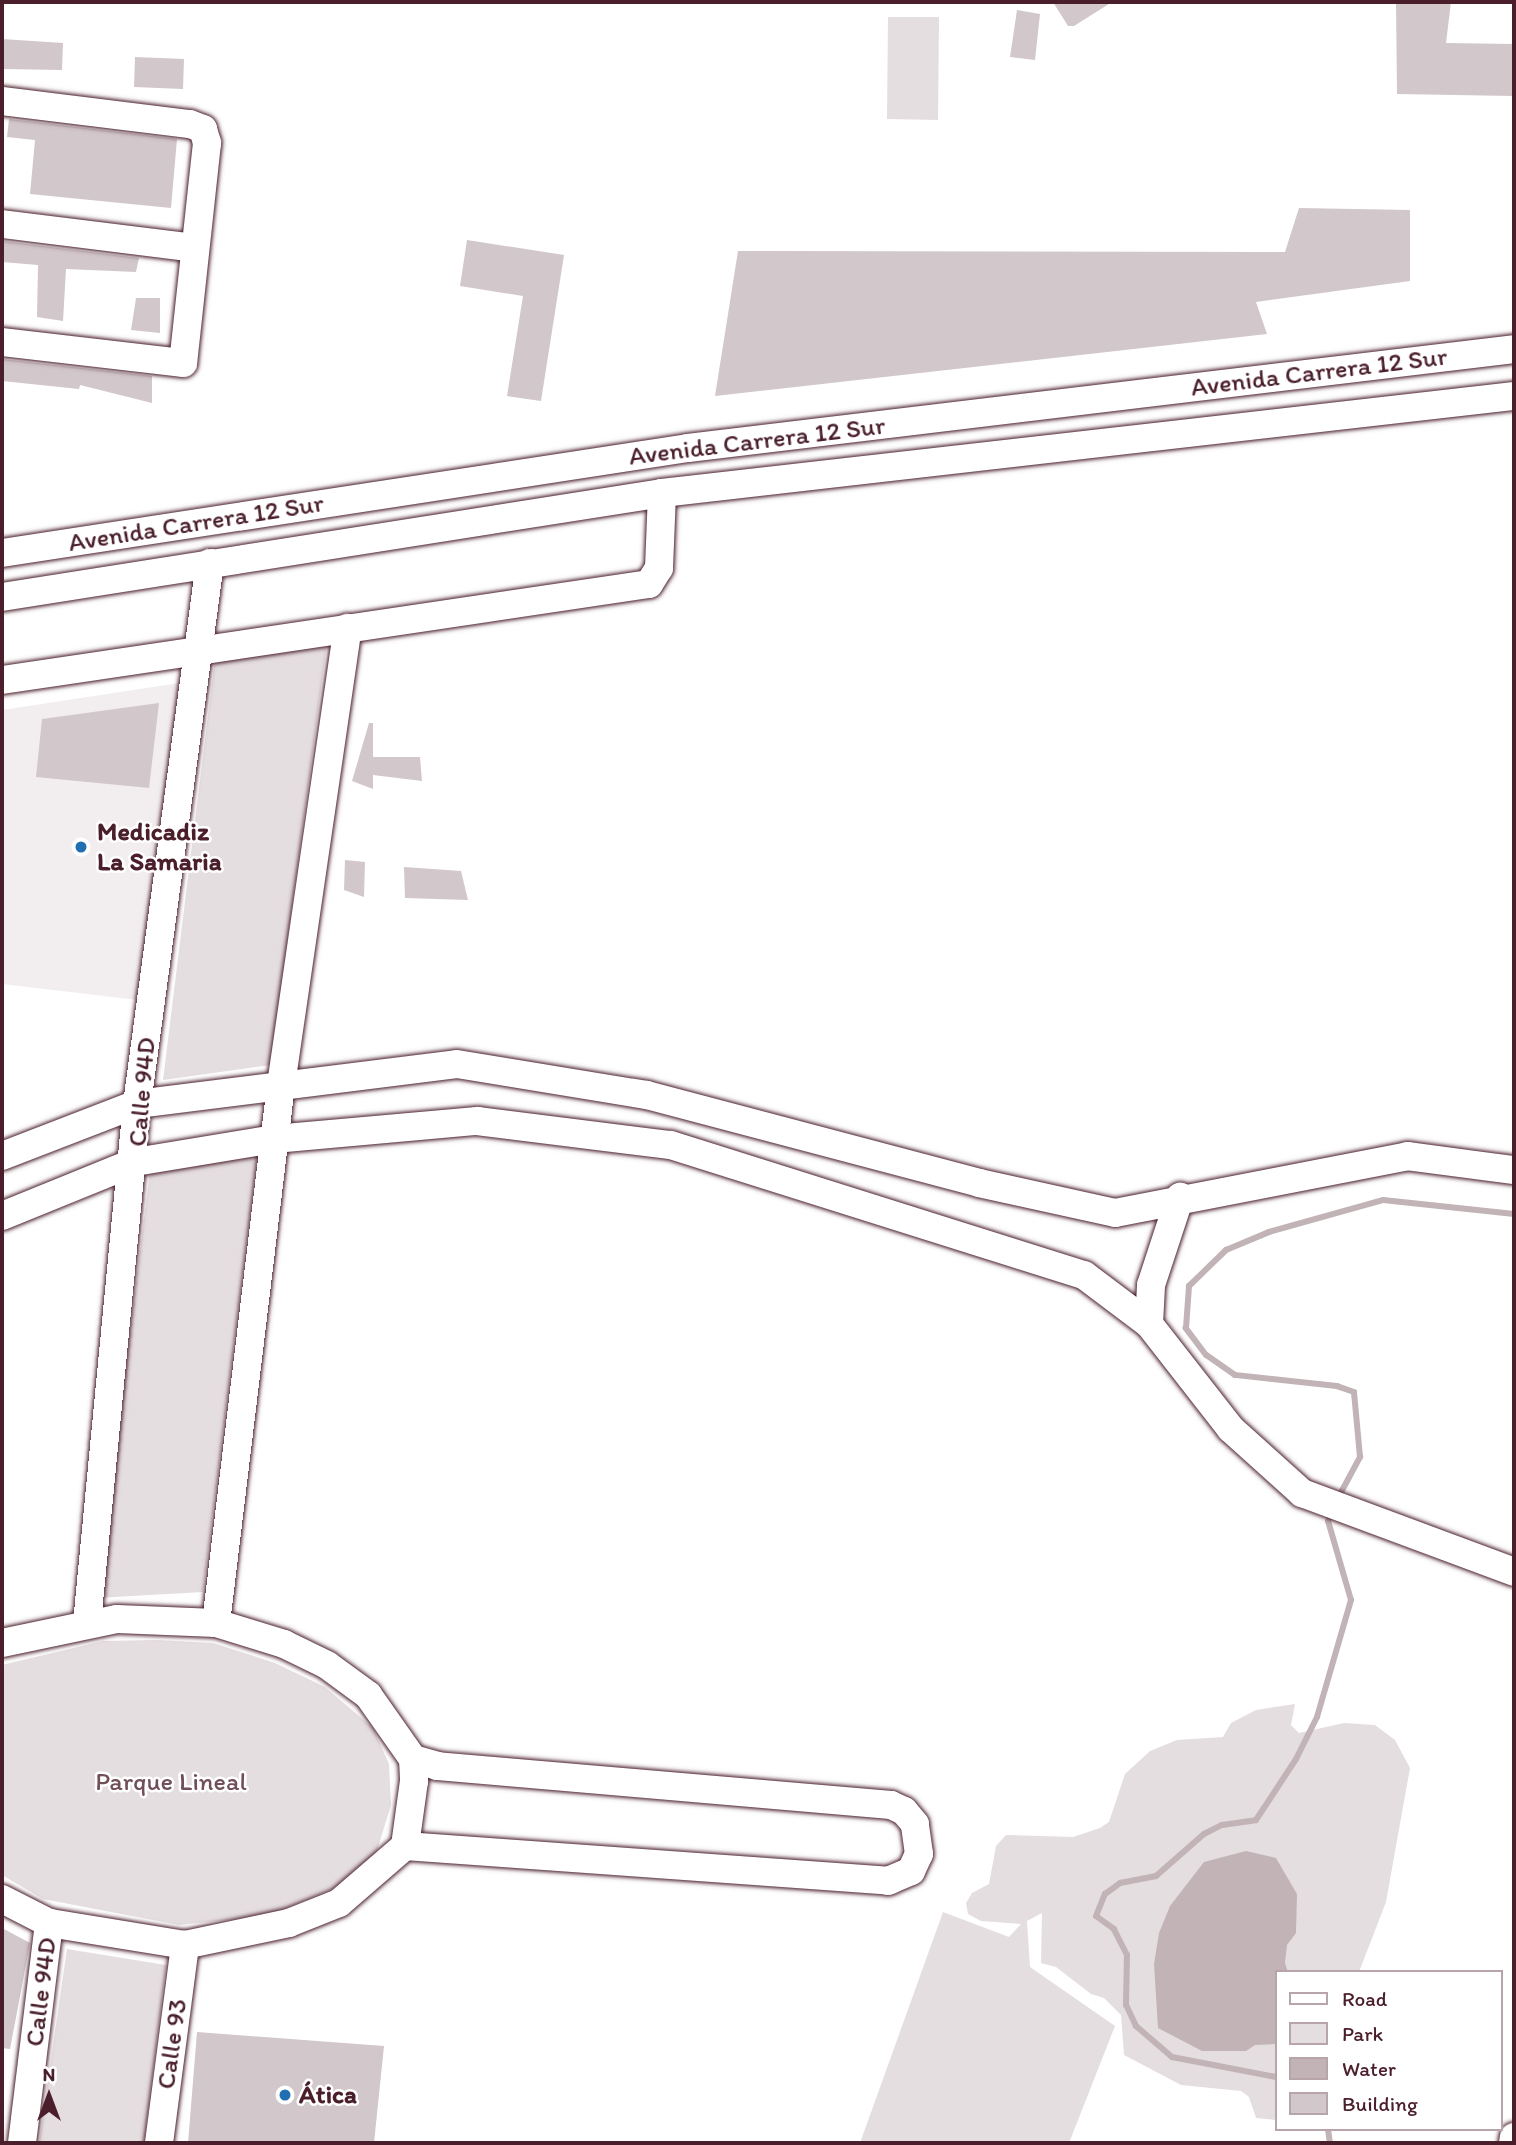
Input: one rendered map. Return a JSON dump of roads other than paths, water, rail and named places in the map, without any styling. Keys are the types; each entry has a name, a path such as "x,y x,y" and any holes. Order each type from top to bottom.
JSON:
{"street":[{"path":"2,101 190,124 202,129 207,143 183,363 2,342"},
{"path":"2,224 195,248"},
{"name":"Avenida Carrera 12 Sur","path":"2,553 688,448 1514,349"},
{"name":"Avenida Carrera 12 Sur","path":"2,597 662,493 1514,396"},
{"path":"2,680 198,648 649,584 659,568 662,493"},
{"name":"Calle 94D","path":"87,1623 135,1162 137,1104 210,563"},
{"path":"216,1623 281,1085 348,628"},
{"path":"2,1156 137,1104 457,1064 646,1095 979,1183 1115,1213 1180,1197 1407,1156 1514,1170"},
{"path":"2,1216 135,1162 274,1139 477,1121 671,1145 1084,1275 1149,1324 1231,1429 1303,1493 1514,1572"},
{"path":"1149,1324 1151,1285 1180,1197"},
{"path":"2,1643 87,1623 117,1619 216,1623 284,1644 327,1665 368,1695 413,1759 412,1818 405,1846 339,1903 289,1923 185,1945 49,1923 2,1899"},
{"path":"405,1846 888,1881 911,1871 919,1854 915,1824 904,1811 891,1805 438,1766 413,1759"},
{"name":"Calle 94D","path":"22,2143 49,1923"},
{"name":"Calle 93","path":"159,2143 185,1945"},
{"path":"1513,2143 1514,2137"}],"water":[{"path":"1246,1851 1276,1858 1297,1894 1296,1933 1287,1945 1285,1963 1287,1970 1274,1970 1274,2044 1255,2045 1246,2051 1202,2051 1158,2028 1154,1964 1159,1933 1170,1906 1204,1862"}],"waterway":[{"path":"1338,1498 1360,1457 1354,1392 1337,1386 1235,1375 1206,1355 1186,1328 1189,1286 1226,1250 1269,1232 1383,1200 1514,1214"},
{"path":"1274,2077 1172,2057 1136,2026 1126,2005 1127,1955 1114,1929 1096,1916 1105,1894 1120,1883 1156,1876 1204,1834 1222,1825 1256,1820 1296,1759 1317,1717 1351,1600 1328,1521 1332,1511"},
{"path":"1328,2131 1330,2143"}],"place":[{"name":"Medicadiz La Samaria","path":"81,847"},
{"name":"Ática","path":"285,2095"}],"park label":[{"name":"Parque Lineal","path":"171,1782"}]}
